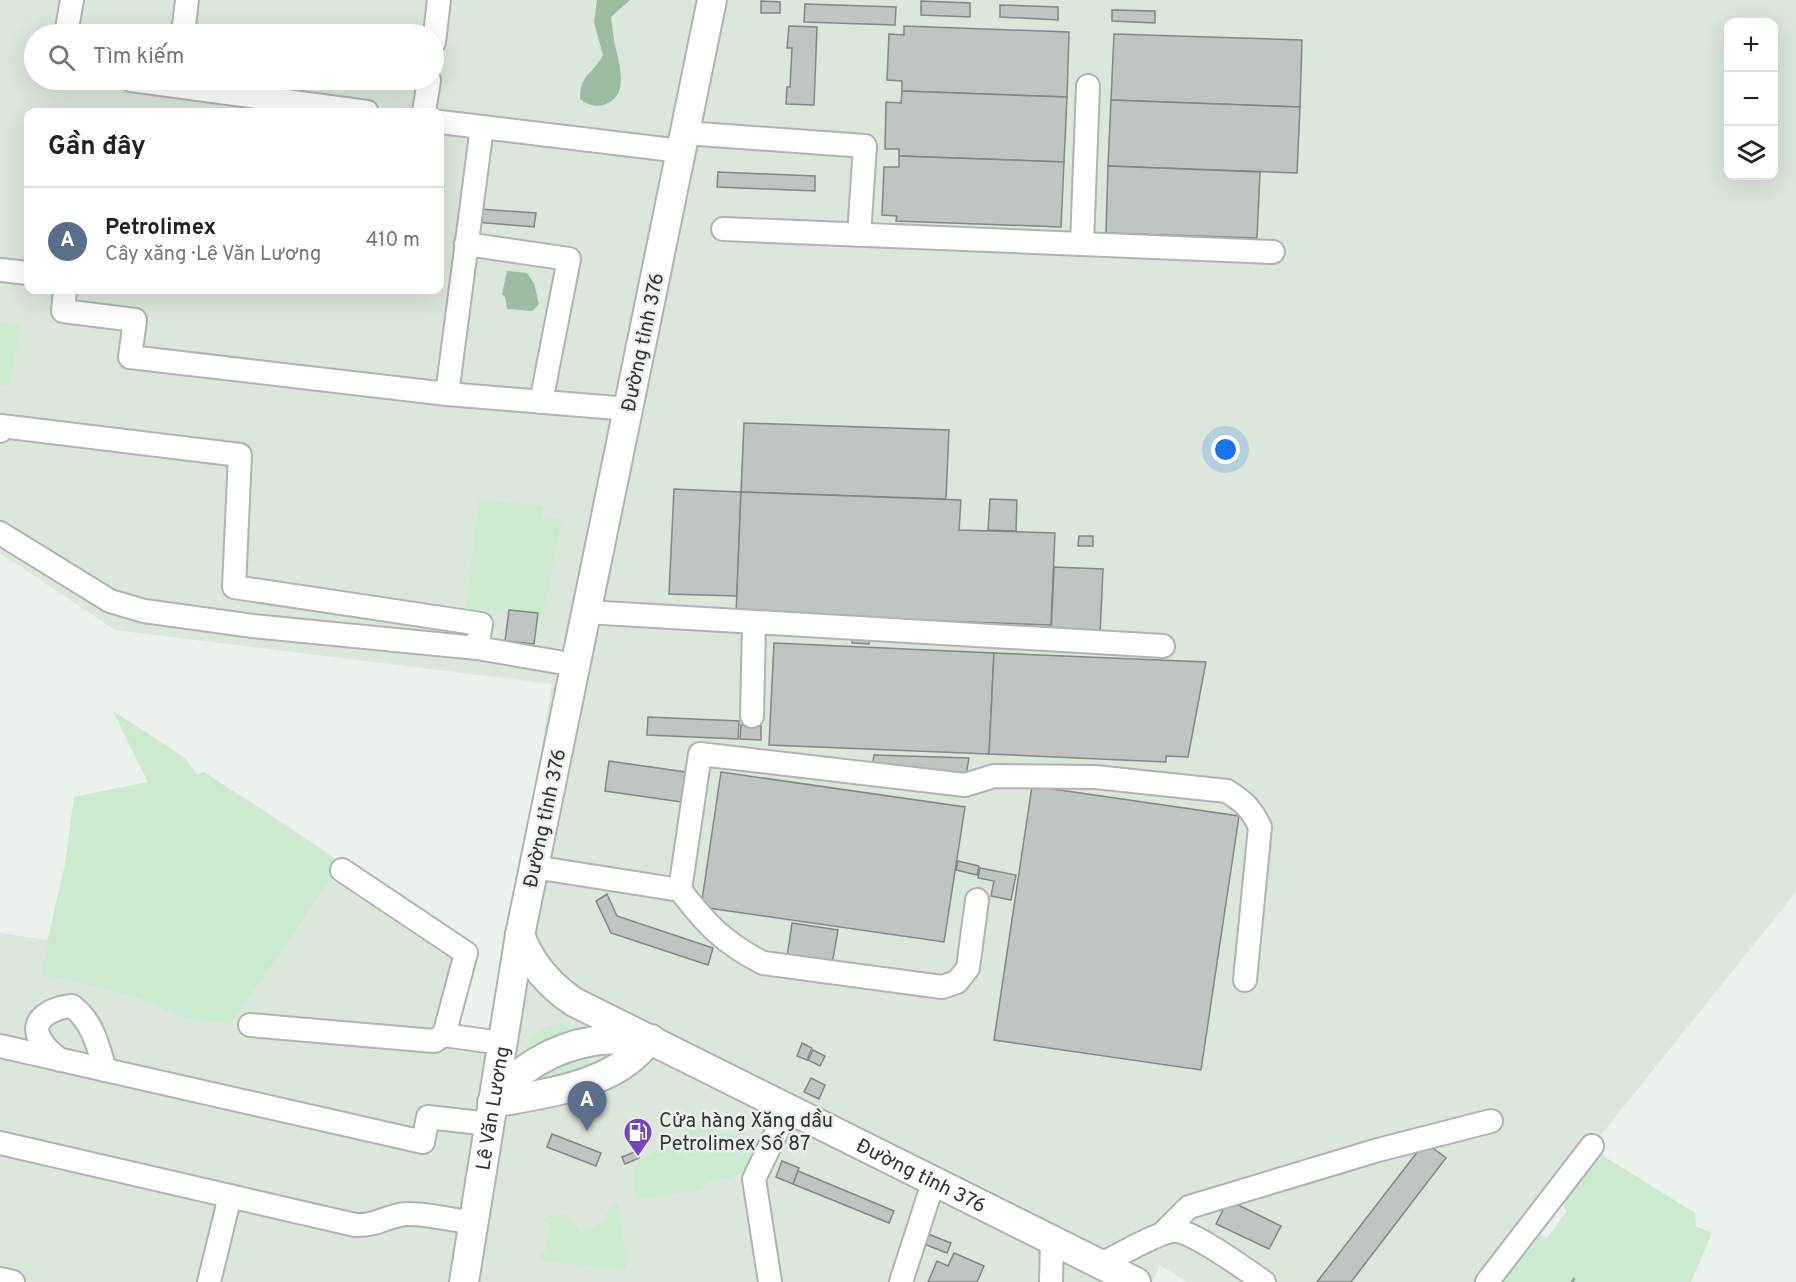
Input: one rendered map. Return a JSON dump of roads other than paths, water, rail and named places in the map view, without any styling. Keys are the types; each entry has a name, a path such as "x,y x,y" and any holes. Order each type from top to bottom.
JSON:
{"main road":[{"name":"Đường tỉnh 376","path":"712,0 520,935 527,954 550,983 574,1002 1136,1282"},
{"name":"Lê Văn Lương","path":"464,1282 520,935"},
{"path":"490,1113 502,1088 530,1066 557,1052 592,1041 651,1039"},
{"path":"490,1113 606,1074 629,1061 651,1039"}],"street":[{"path":"68,24 72,0"},
{"path":"184,24 187,0"},
{"path":"436,24 439,0"},
{"path":"1082,244 1088,86"},
{"path":"223,90 341,108"},
{"path":"425,108 427,90"},
{"path":"444,122 683,142 865,146 859,234"},
{"path":"447,394 482,127"},
{"path":"723,229 1273,252"},
{"path":"466,244 569,259 540,402"},
{"path":"0,270 24,273"},
{"path":"65,294 63,311 135,320 130,357 447,394 628,409"},
{"path":"0,430 1,426 240,454 234,587 481,624 477,648"},
{"path":"0,533 110,601 144,611 253,626 477,648 576,665"},
{"path":"586,612 1163,646"},
{"path":"752,716 754,622"},
{"path":"680,890 700,754 965,785 994,776 1095,777 1227,791 1242,800 1252,810 1260,826 1245,980"},
{"path":"534,867 680,890 716,933 743,953 763,963 942,987 957,982 968,968 977,900"},
{"path":"342,870 466,953 444,1035"},
{"path":"60,1060 47,1050 38,1037 37,1028 45,1013 59,1007 72,1006 83,1014 94,1035 105,1070"},
{"path":"250,1025 434,1041 444,1035 501,1043"},
{"path":"0,1046 423,1142 428,1117 490,1113"},
{"path":"770,1282 754,1179 788,1107"},
{"path":"1163,1233 1189,1207 1378,1150 1491,1121"},
{"path":"0,1143 354,1225 368,1226 396,1216 411,1214 473,1223"},
{"path":"1487,1282 1592,1146"},
{"path":"901,1282 934,1180"},
{"path":"209,1282 230,1196"},
{"path":"1101,1264 1163,1233 1176,1230 1192,1235 1264,1282"},
{"path":"1051,1282 1052,1240"},
{"path":"0,1279 13,1282"}],"place":[{"name":"Petrolimex","path":"587,1131"},
{"name":"Cửa hàng Xăng dầu Petrolimex Số 87","path":"638,1158"}]}
